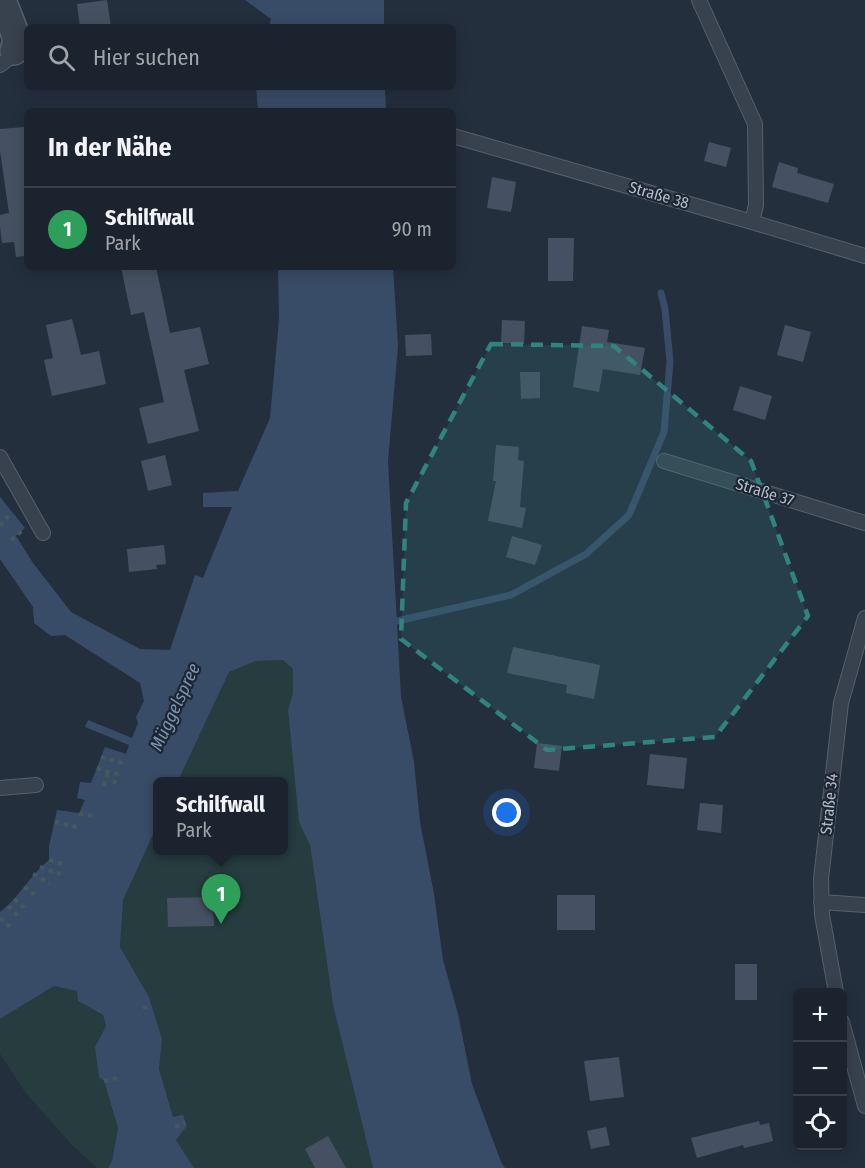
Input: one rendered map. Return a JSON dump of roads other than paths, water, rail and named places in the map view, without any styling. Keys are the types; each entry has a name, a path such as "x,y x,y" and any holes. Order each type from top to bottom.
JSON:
{"street":[{"path":"2,0 15,30 16,40 7,58"}],"lane":[{"path":"699,0 755,124 756,205 752,222"},
{"name":"Straße 38","path":"456,137 865,256"},
{"path":"0,458 44,533"},
{"name":"Straße 37","path":"664,461 865,523"},
{"name":"Straße 34","path":"835,988 822,915 821,879 841,704 865,618"},
{"path":"0,788 36,784"},
{"path":"821,902 865,905"},
{"path":"847,1036 865,1106"}],"water":[{"path":"245,0 384,0 384,24 270,24 271,19"},
{"path":"256,90 385,90 386,108 258,108"},
{"name":"Müggelspree","path":"278,270 393,270 398,346 388,461 401,697 414,762 420,822 434,894 443,960 458,1014 472,1084 505,1168 373,1168 333,1005 310,845 299,822 288,710 293,693 293,669 283,660 256,661 229,672 180,777 153,777 153,835 123,900 120,947 149,997 162,1039 159,1069 173,1117 183,1115 187,1126 176,1140 194,1168 108,1168 112,1161 118,1128 104,1081 99,1077 95,1047 106,1026 103,1015 78,1001 77,991 54,986 0,1019 0,912 49,860 49,846 57,810 79,813 85,800 77,798 80,782 91,783 105,747 126,754 129,745 85,727 88,720 132,738 138,723 136,717 144,701 140,683 65,635 51,636 34,623 33,607 0,559 0,497 25,528 16,536 33,563 71,612 140,649 170,650 195,575 203,578 232,507 203,507 203,493 238,491 270,418 279,319"}],"waterway":[{"path":"397,621 511,595 586,554 629,515 664,432 670,362 665,309 661,293"}],"place":[{"name":"Schilfwall","path":"221,924"}]}
